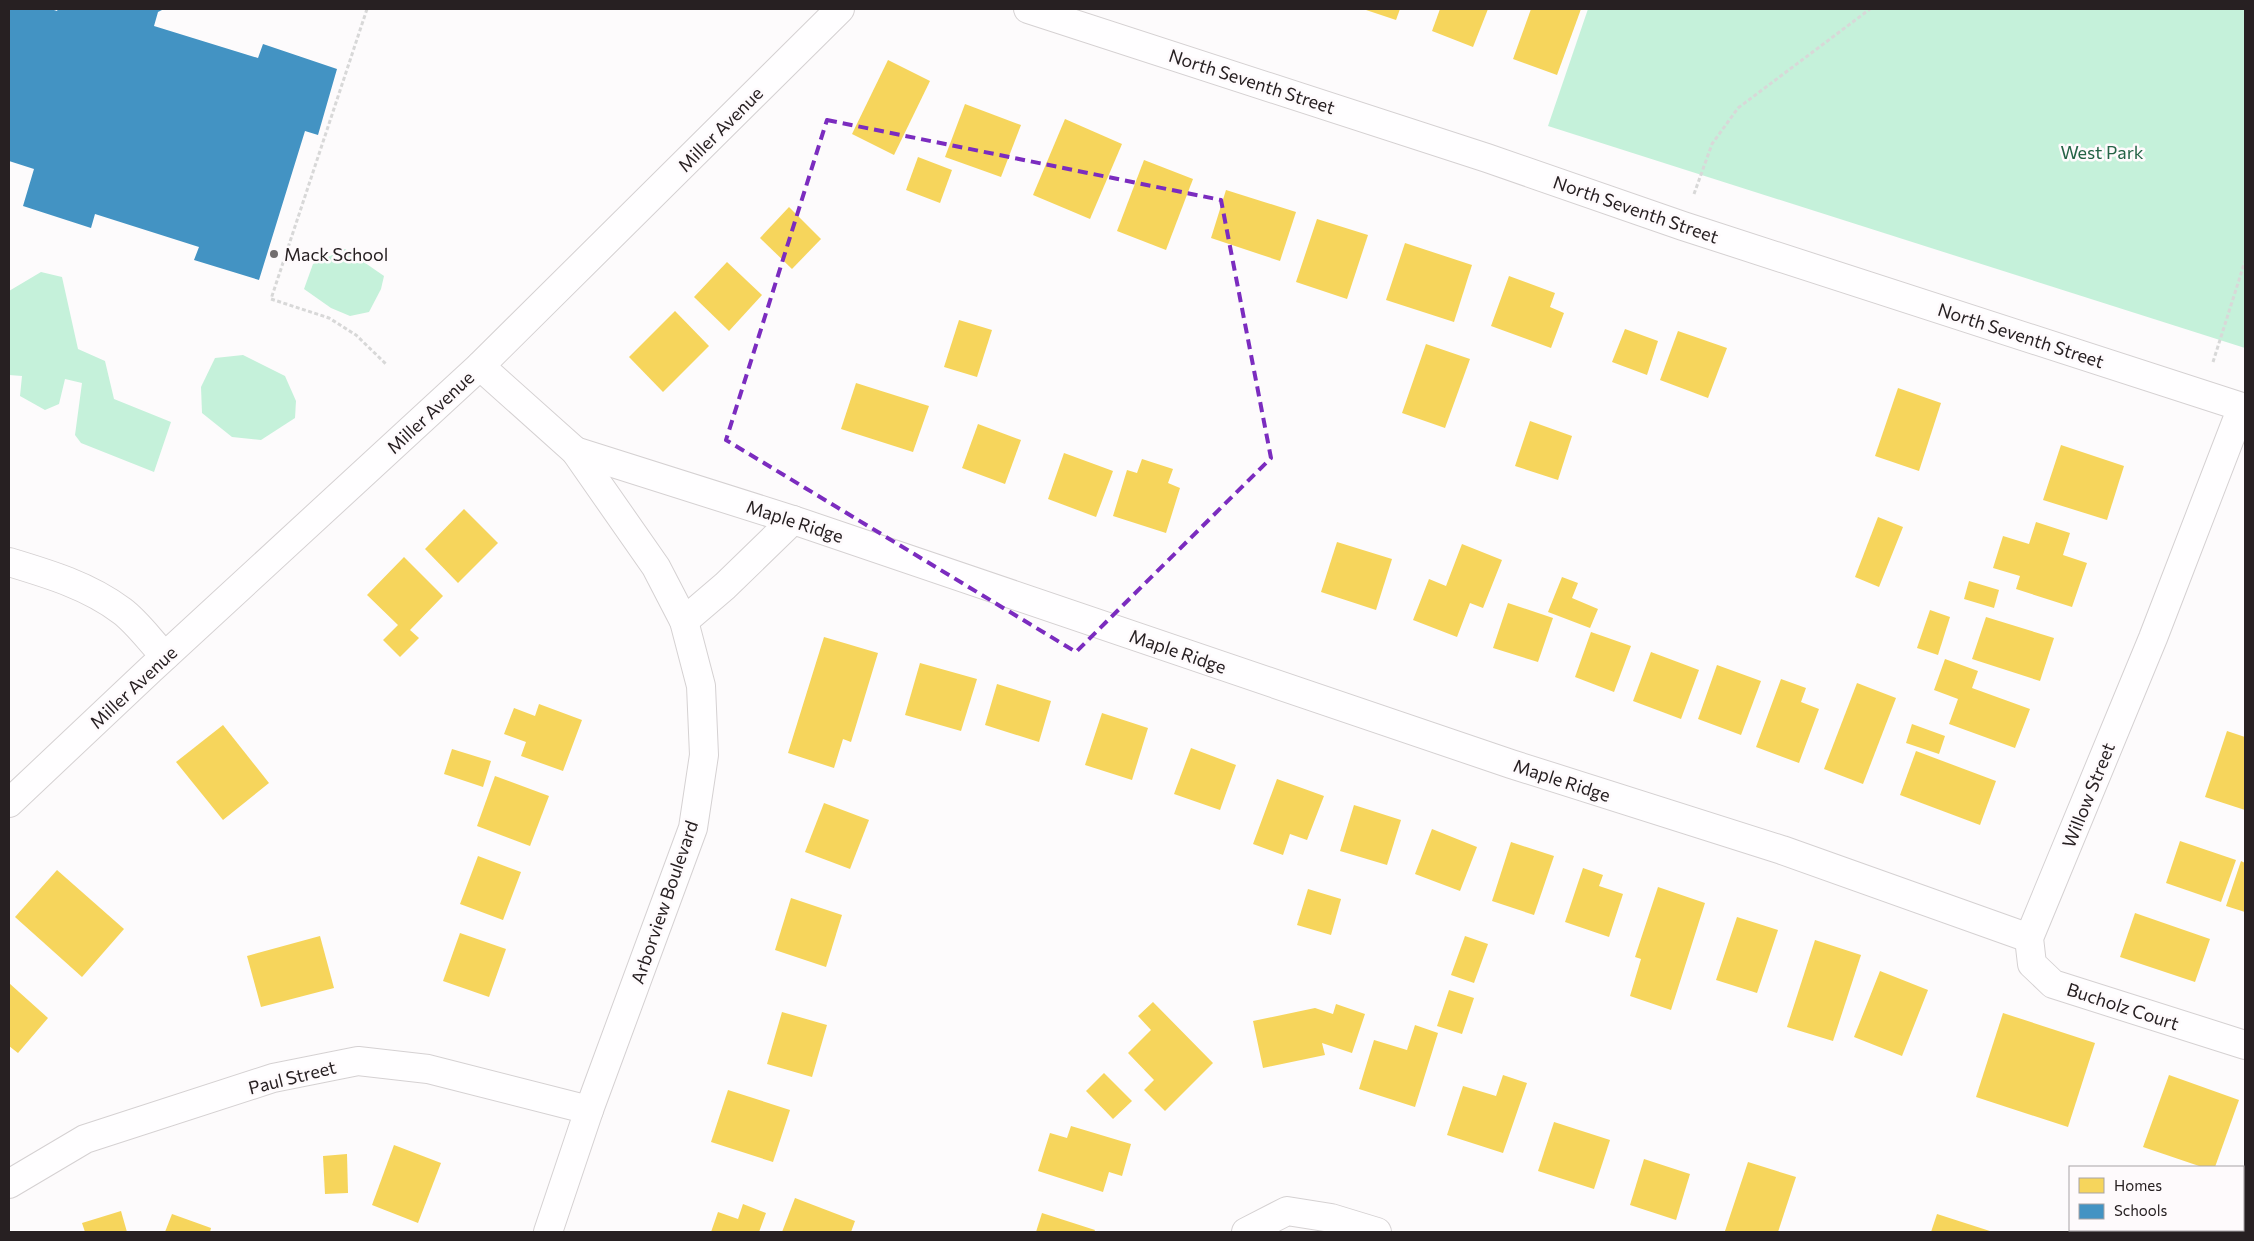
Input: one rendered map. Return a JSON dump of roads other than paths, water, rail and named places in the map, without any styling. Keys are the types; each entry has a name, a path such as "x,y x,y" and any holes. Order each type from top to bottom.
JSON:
{"street":[{"name":"Miller Avenue","path":"9,803 165,656 480,366 840,9"},
{"name":"North Seventh Street","path":"1028,9 1487,158 1683,226 2244,408"},
{"name":"Arborview Boulevard","path":"480,366 575,451 656,567 684,621 701,686 704,756 693,828 589,1110 548,1232"},
{"name":"Willow Street","path":"2030,938 2157,629 2244,408"},
{"name":"Maple Ridge","path":"575,451 793,520 1502,760 1782,850 2030,938"},
{"path":"684,621 726,586 793,520"},
{"path":"9,562 52,575 94,592 124,612 165,656"},
{"name":"Bucholz Court","path":"2030,938 2032,964 2053,984 2245,1045"},
{"name":"Paul Street","path":"9,1184 85,1139 273,1078 358,1061 428,1069 589,1110"},
{"path":"1246,1232 1287,1211 1332,1218 1377,1232"}],"place":[{"name":"Mack School","path":"274,254"}],"park label":[{"name":"West Park","path":"2102,152"}]}
